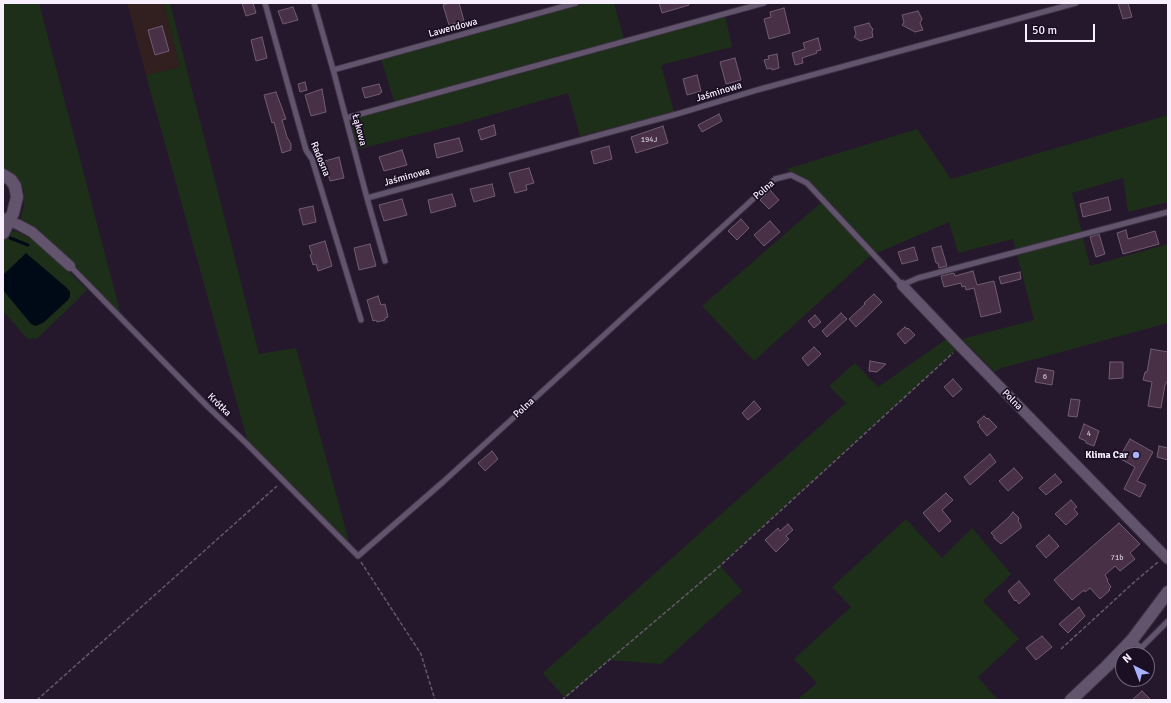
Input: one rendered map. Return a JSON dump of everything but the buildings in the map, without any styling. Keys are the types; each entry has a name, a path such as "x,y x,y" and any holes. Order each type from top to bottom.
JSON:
{"street":[{"path":"3,175 11,180 17,190 17,201 6,219 3,233"},
{"path":"6,219 20,225 38,237 70,266"},
{"name":"Polna","path":"902,285 1167,558"},
{"path":"1072,700 1132,640 1168,592"}],"lane":[{"name":"Radosna","path":"265,3 306,150 312,159 361,320"},
{"name":"Łąkowa","path":"314,3 385,261"},
{"name":"Lawendowa","path":"333,70 576,3"},
{"path":"346,118 764,3"},
{"name":"Jaśminowa","path":"367,198 677,114 757,90 1076,3"},
{"name":"Polna","path":"358,556 449,477 775,179 791,175 806,183 902,285"},
{"path":"902,285 918,278 1168,212"},
{"name":"Krótka","path":"70,266 207,406 246,443 358,556"},
{"path":"1132,640 1141,648 1168,621"}],"path":[{"path":"562,700 720,566 960,346"},
{"path":"37,700 283,480"},
{"path":"358,556 421,654 435,700"},
{"path":"1061,649 1132,584 1167,558"}],"shaded area":[{"path":"127,3 164,3 180,67 146,75"},
{"path":"26,253 70,292 68,300 43,323 35,326 31,324 3,290 3,275"}],"green space":[{"path":"3,3 39,3 122,319 38,237 19,225 24,205 24,191 18,179 3,169"},
{"path":"164,3 170,3 259,354 296,348 351,549 247,439 146,75 180,67"},
{"path":"576,3 614,3 625,43 725,14 732,47 661,65 674,112 580,136 568,93 463,123 355,150 347,115 394,101 381,59"},
{"path":"1168,115 1168,202 1128,212 1123,178 1072,193 1090,266 1168,244 1168,323 1002,368 995,372 962,339 1034,320 1013,239 958,253 949,222 870,256 754,361 702,306 823,201 807,183 791,175 787,169 917,129 951,179"},
{"path":"14,230 32,239 87,290 38,338 28,339 3,311 3,241 8,233"},
{"path":"948,338 960,346 720,565 742,591 661,664 609,660 565,698 543,673 846,403 829,386 855,363 878,387"},
{"path":"906,519 942,558 972,528 1011,574 983,601 1019,639 978,677 997,699 797,700 817,683 794,659 851,607 832,587"}],"waterway":[{"path":"10,238 28,245"}],"place":[{"name":"Klima Car","path":"1136,455"}]}
